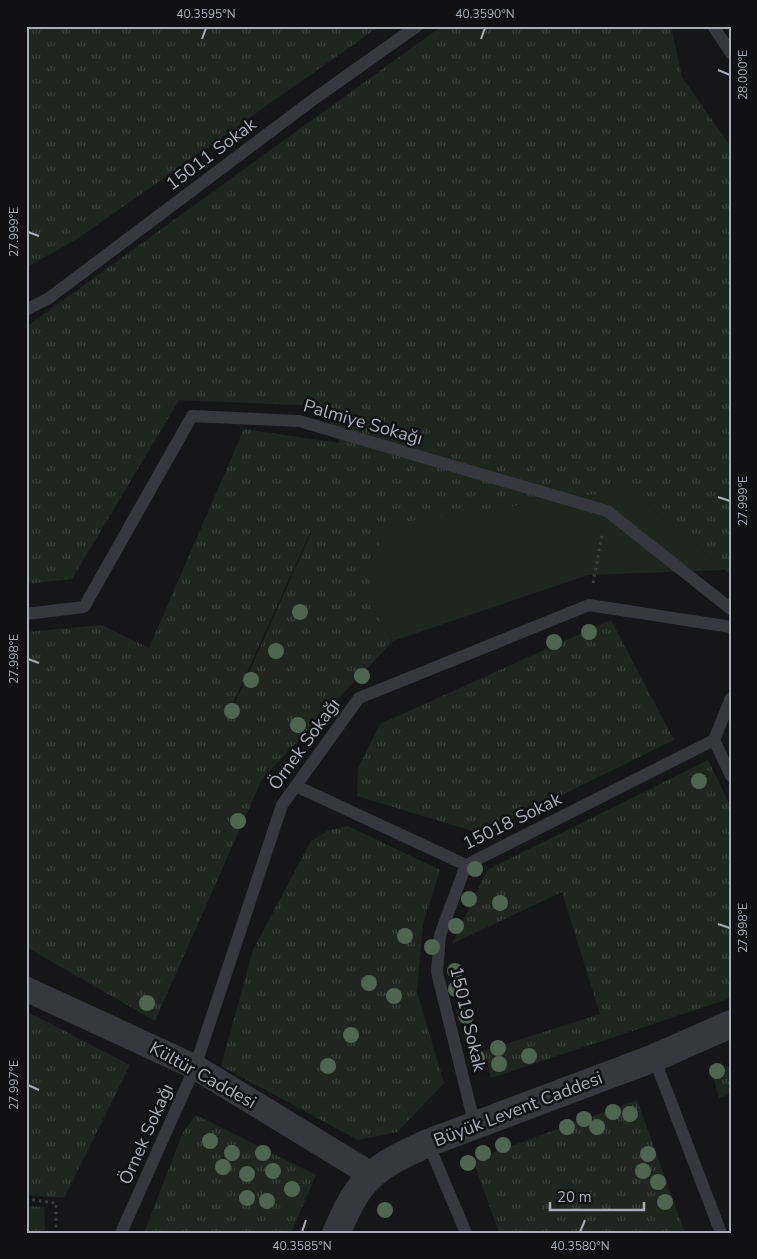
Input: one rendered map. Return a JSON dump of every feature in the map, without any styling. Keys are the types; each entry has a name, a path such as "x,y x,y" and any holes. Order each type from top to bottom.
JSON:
{"street":[{"name":"Kültür Caddesi","path":"26,989 195,1067 372,1175"},
{"name":"Büyük Levent Caddesi","path":"336,1233 359,1189 372,1175 393,1160 428,1143 654,1058 731,1024"}],"lane":[{"name":"15011 Sokak","path":"26,310 49,298 314,98 417,26"},
{"path":"713,26 731,53"},
{"name":"Palmiye Sokağı","path":"26,614 84,607 192,416 299,421 606,511 731,610"},
{"path":"589,605 731,627"},
{"name":"Örnek Sokağı","path":"121,1233 195,1067 282,805 359,698 589,605"},
{"path":"731,698 714,740 731,776"},
{"name":"15018 Sokak","path":"296,786 466,865 714,740"},
{"name":"15019 Sokak","path":"466,865 440,934 437,972 475,1126"},
{"path":"654,1058 721,1233"},
{"path":"428,1143 466,1233"}],"path":[{"path":"589,605 606,511"},
{"path":"26,1199 56,1203 56,1233"}],"green space":[{"path":"26,26 380,26 77,239 26,268"},
{"path":"442,26 671,26 682,77 731,147 731,575 628,489 366,596 393,641 262,779 155,1021 26,947 26,632 102,625 149,648 244,429 340,443 323,406 179,400 72,579 26,584 26,327","holes":["311,533 233,708 228,714"]},
{"path":"628,489 725,570 588,575 393,641 366,596 384,525"},
{"path":"611,620 674,740 482,834 357,796 358,768 380,724"},
{"path":"708,760 731,807 731,998 491,1078 484,1051 600,1014 562,892 452,944 487,870"},
{"path":"348,826 440,870 423,924 417,992 444,1083 397,1132 358,1140 221,1066 253,950 311,841 329,830"},
{"path":"26,1011 130,1065 64,1198 26,1195"},
{"path":"731,1065 731,1094 719,1098 712,1071"},
{"path":"637,1100 685,1233 499,1233 473,1160"},
{"path":"196,1115 316,1175 291,1233 144,1233 183,1132"},
{"path":"26,1206 44,1207 45,1233 26,1233"}]}
